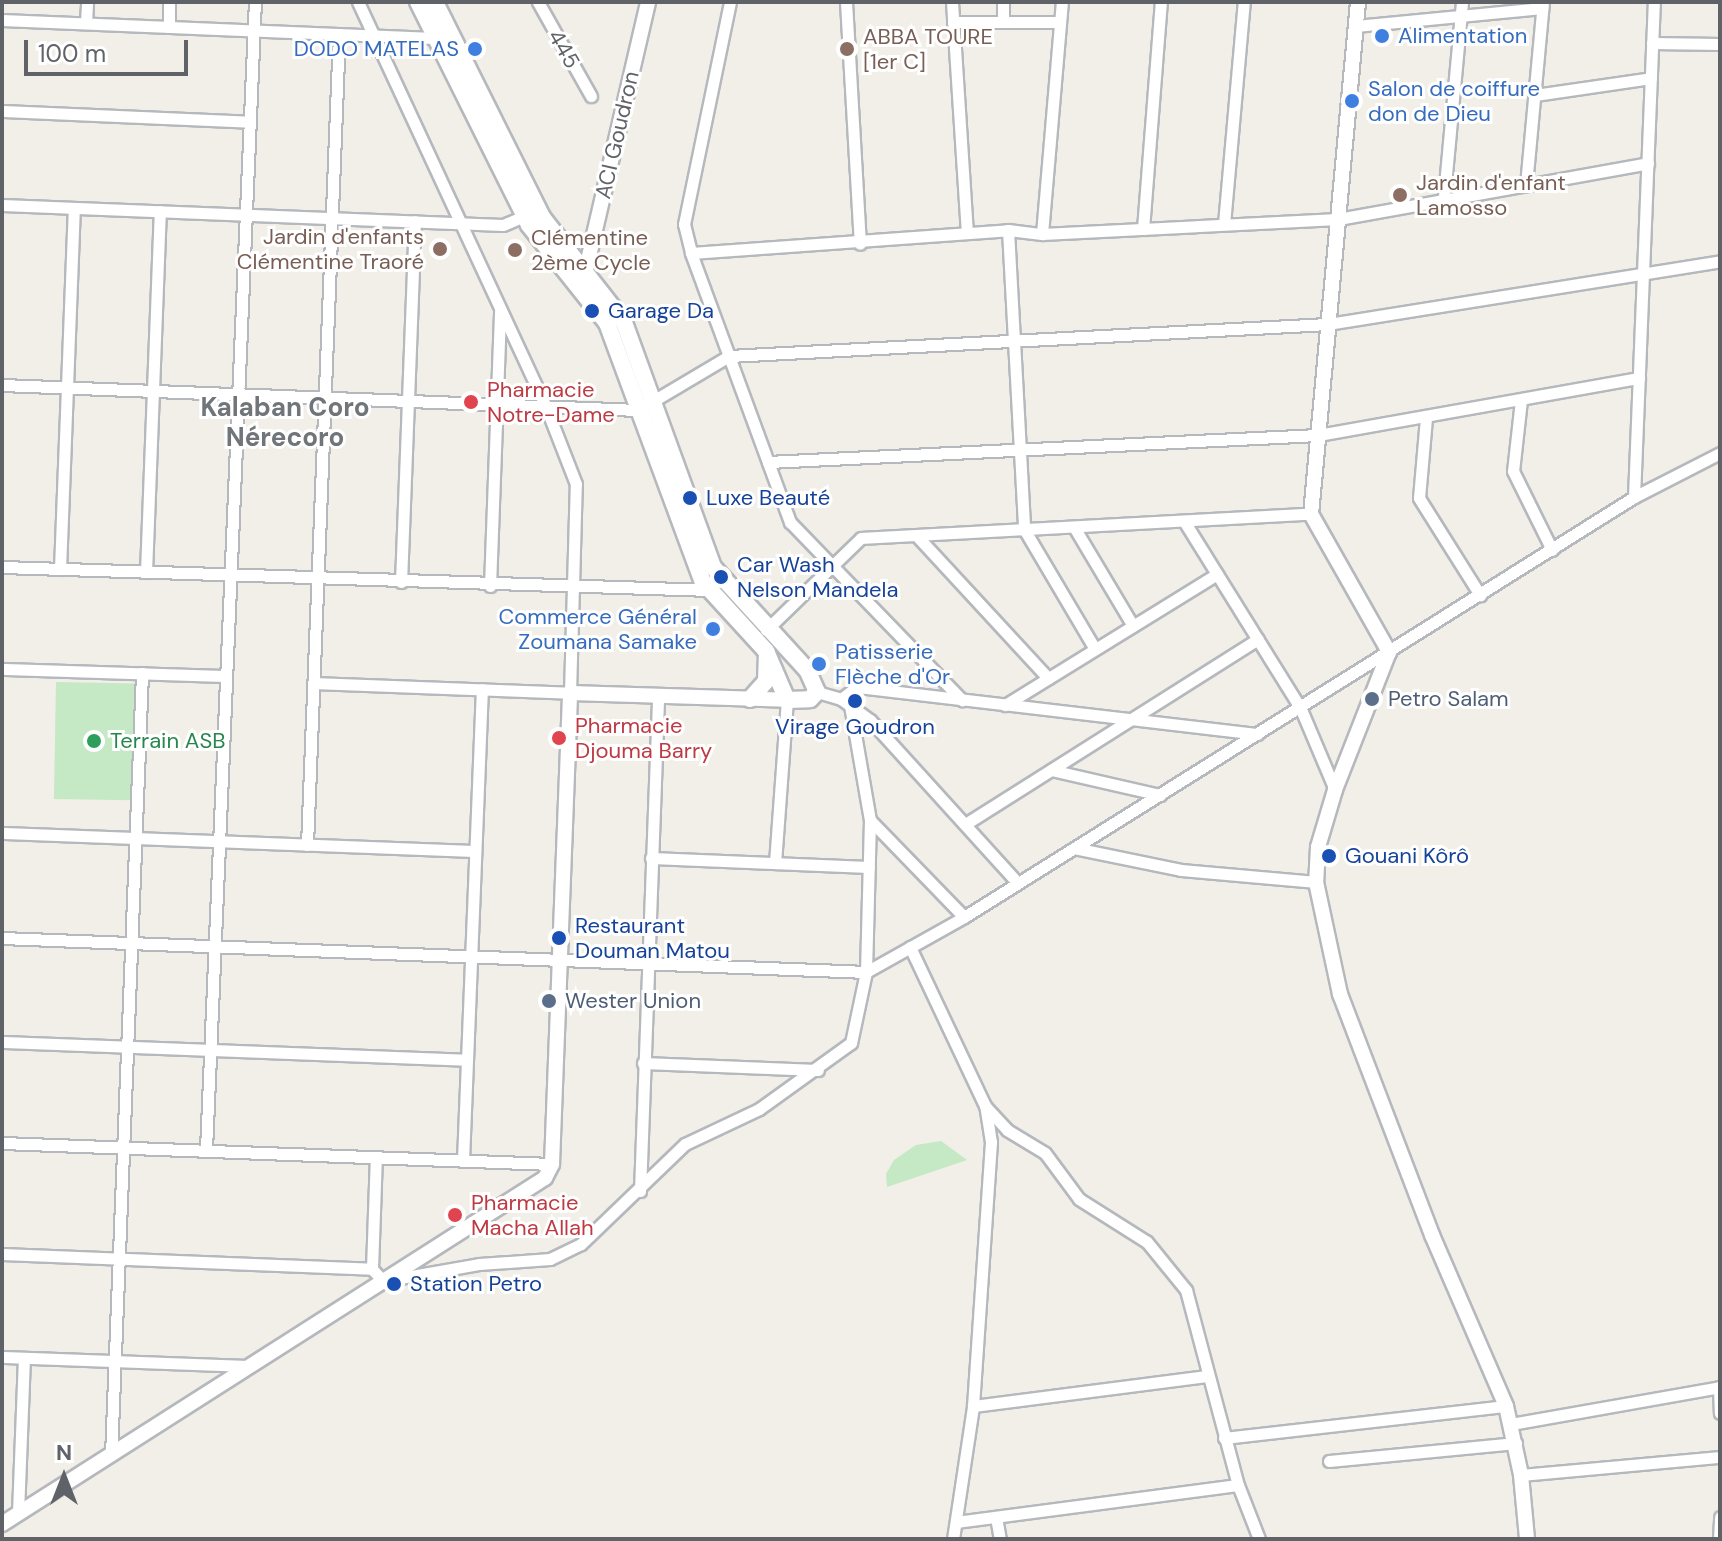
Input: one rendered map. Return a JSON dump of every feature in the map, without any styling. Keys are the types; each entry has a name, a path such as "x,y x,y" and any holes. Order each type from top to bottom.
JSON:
{"main road":[{"path":"418,2 524,216 548,254 582,276 617,308 713,567 766,630 807,670 817,692 810,699 787,700 766,651 709,590 689,552 607,323 582,276 542,217 435,2"},
{"path":"750,699 766,681 766,651"}],"street":[{"path":"86,23 87,2"},
{"path":"169,2 169,27"},
{"path":"206,1150 255,2"},
{"path":"2,1524 383,1281 539,1186 552,1164 575,589 576,484 546,407 358,2"},
{"name":"445","path":"538,2 591,96"},
{"name":"ACI Goudron","path":"582,276 648,2"},
{"path":"730,2 684,224 691,253 790,522 962,700"},
{"path":"846,2 860,244"},
{"path":"952,2 967,233"},
{"path":"1003,2 1003,22"},
{"path":"1042,234 1062,2"},
{"path":"1143,229 1161,2"},
{"path":"1224,224 1244,2"},
{"path":"1358,2 1311,514 1389,652"},
{"path":"1444,196 1462,2"},
{"path":"1634,497 1654,2"},
{"path":"1356,26 1543,5 1526,185"},
{"path":"2,20 434,38"},
{"path":"953,22 1060,22"},
{"path":"307,845 339,34"},
{"path":"1652,43 1720,44"},
{"path":"1535,95 1651,78"},
{"path":"2,111 250,122"},
{"path":"691,253 860,244 1008,230 1042,234 1338,219 1444,196 1648,163"},
{"path":"2,205 503,225 524,216"},
{"path":"60,569 74,208"},
{"path":"146,572 160,211"},
{"path":"401,582 415,221"},
{"path":"1008,230 1024,529 1095,649"},
{"path":"2,385 638,410 729,356 1328,324 1720,261"},
{"path":"490,586 500,306"},
{"path":"768,462 1318,435 1639,378"},
{"path":"1521,400 1513,471 1552,550"},
{"path":"1426,418 1419,498 1480,595"},
{"path":"2,938 866,972 964,917 1634,497 1720,453"},
{"path":"766,630 861,538 1311,514"},
{"path":"1184,521 1300,707 1335,790"},
{"path":"1074,527 1133,626"},
{"path":"916,535 1048,678"},
{"path":"2,567 575,589 709,590"},
{"path":"1005,705 1217,574"},
{"path":"967,823 1258,639"},
{"path":"1389,652 1335,790 1318,847 1316,882 1340,994 1432,1235 1506,1406 1516,1443 1527,1539"},
{"path":"2,669 226,676"},
{"path":"111,1455 142,673"},
{"path":"313,683 787,700 775,863"},
{"path":"383,1281 479,1264 550,1259 581,1244 640,1191 685,1144 759,1109 818,1070 851,1043 866,972 870,820 846,702 857,687 1257,734"},
{"path":"463,1160 482,689"},
{"path":"817,692 846,702 929,778 1018,883"},
{"path":"640,1191 658,695"},
{"path":"1051,770 1160,795"},
{"path":"870,820 964,917"},
{"path":"2,833 475,851"},
{"path":"1074,848 1181,870 1316,882"},
{"path":"651,858 869,867"},
{"path":"910,947 985,1106 991,1142 973,1406 953,1539"},
{"path":"2,1042 467,1060"},
{"path":"643,1063 818,1070"},
{"path":"985,1106 1007,1130 1045,1153 1072,1193 1147,1242 1186,1290 1224,1438 1259,1539"},
{"path":"2,1143 552,1164"},
{"path":"376,1157 372,1269 383,1281"},
{"path":"2,1254 372,1269"},
{"path":"2,1357 252,1366"},
{"path":"18,1513 24,1358"},
{"path":"973,1406 1207,1376"},
{"path":"1511,1424 1719,1387 1720,1413"},
{"path":"1224,1438 1506,1406"},
{"path":"1329,1461 1516,1443"},
{"path":"1521,1475 1720,1457"},
{"path":"956,1522 1238,1485"},
{"path":"996,1517 1000,1539"},
{"path":"1706,1539 1719,1538 1720,1517"}],"green space":[{"name":"Terrain ASB","path":"56,682 135,683 133,800 54,799"},
{"path":"941,1141 967,1160 887,1187 886,1174 894,1160 916,1145"}],"place":[{"name":"Alimentation","path":"1382,36"},
{"name":"DODO MATELAS","path":"475,49"},
{"name":"ABBA TOURE [1er C]","path":"847,49"},
{"name":"Salon de coiffure don de Dieu","path":"1352,101"},
{"name":"Jardin d'enfant Lamosso","path":"1400,195"},
{"name":"Jardin d'enfants Clémentine Traoré","path":"440,249"},
{"name":"Clémentine 2ème Cycle","path":"515,250"},
{"name":"Garage Da","path":"592,311"},
{"name":"Pharmacie Notre-Dame","path":"471,402"},
{"name":"Luxe Beauté","path":"690,498"},
{"name":"Car Wash Nelson Mandela","path":"721,577"},
{"name":"Commerce Général Zoumana Samake","path":"713,629"},
{"name":"Patisserie Flèche d'Or","path":"819,664"},
{"name":"Petro Salam","path":"1372,699"},
{"name":"Virage Goudron","path":"855,701"},
{"name":"Pharmacie Djouma Barry","path":"559,738"},
{"name":"Terrain ASB","path":"94,741"},
{"name":"Gouani Kôrô","path":"1329,856"},
{"name":"Restaurant Douman Matou","path":"559,938"},
{"name":"Wester Union","path":"549,1001"},
{"name":"Pharmacie Macha Allah","path":"455,1215"},
{"name":"Station Petro","path":"394,1284"}],"district":[{"name":"Kalaban Coro Nérecoro","path":"285,423"}]}
